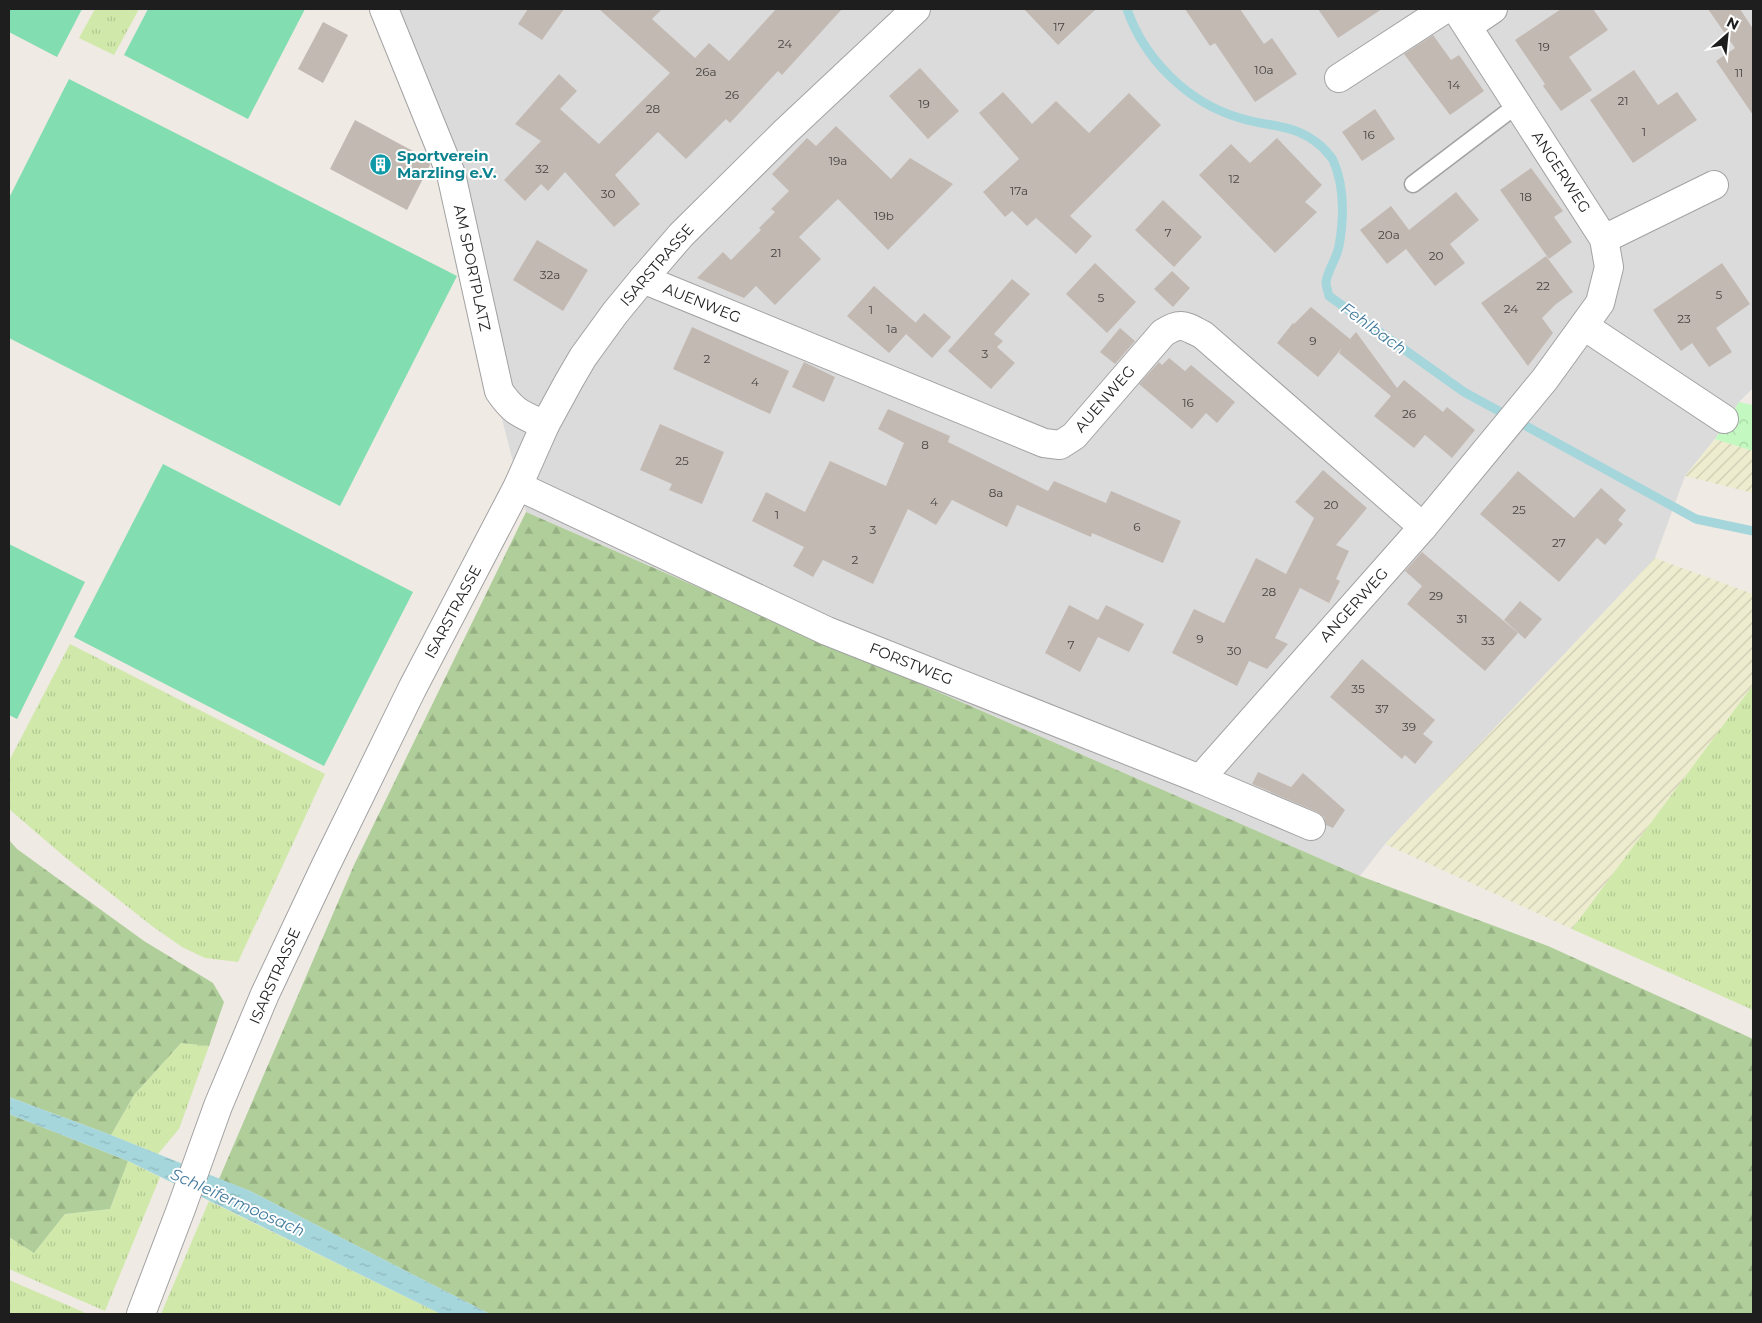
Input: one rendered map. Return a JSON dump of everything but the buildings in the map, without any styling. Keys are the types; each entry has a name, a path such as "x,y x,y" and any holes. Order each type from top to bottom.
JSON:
{"street":[{"name":"AM SPORTPLATZ","path":"384,9 451,174 499,390 507,403 518,413 545,425"},
{"name":"ISARSTRASSE","path":"141,1314 218,1106 265,994 325,866 412,689 518,486 545,425 583,357 642,279 709,206 916,9"},
{"path":"1339,78 1445,9"},
{"name":"ANGERWEG","path":"1200,779 1423,527 1512,422 1600,303 1609,267 1604,239 1462,17 1493,9"},
{"path":"1604,239 1714,185"},
{"name":"AUENWEG","path":"642,279 1044,443 1060,445 1074,436 1162,333 1174,325 1187,327 1203,335 1423,527"},
{"path":"1584,326 1724,419"},
{"name":"FORSTWEG","path":"518,486 827,631 1200,779 1311,826"}],"lane":[{"path":"1413,184 1517,105"}],"shaded area":[{"path":"396,9 1753,9 1753,388 1739,402 1715,439 1685,476 1655,558 1385,844 1360,876 526,512"},
{"path":"1715,439 1753,451 1753,493 1685,476"},
{"path":"1655,558 1753,594 1753,685 1572,929 1385,844"}],"green space":[{"path":"9,9 82,9 57,57 9,32"},
{"path":"95,9 139,9 114,55 79,38"},
{"path":"148,9 305,9 248,119 124,55"},
{"path":"69,79 457,276 340,506 9,338 9,198"},
{"path":"1739,402 1753,405 1753,451 1715,439"},
{"path":"163,464 413,592 324,766 74,637"},
{"path":"526,512 1360,876 1548,946 1753,1039 1753,1314 490,1314 250,1191 219,1179 354,865"},
{"path":"9,544 85,582 17,719 9,715"},
{"path":"70,644 325,774 238,962 205,958 182,947 152,926 66,858 9,809 9,761"},
{"path":"1753,685 1753,1010 1572,929"},
{"path":"9,840 17,849 144,941 213,983 224,1002 209,1046 181,1043 134,1095 111,1135 9,1097"},
{"path":"181,1043 209,1046 179,1129 158,1154 111,1135 134,1095"},
{"path":"9,1114 128,1161 110,1209 65,1214 34,1253 9,1237"},
{"path":"128,1161 160,1177 105,1311 9,1269 9,1237 34,1253 65,1214 110,1209"},
{"path":"209,1201 441,1314 161,1314"},
{"path":"9,1280 88,1314 9,1314"}],"water":[{"name":"Schleifermoosach","path":"9,1097 111,1135 250,1191 490,1314 441,1314 128,1161 9,1114"}],"waterway":[{"name":"Fehlbach","path":"1127,9 1145,45 1157,62 1170,77 1186,90 1203,102 1221,111 1240,118 1291,129 1300,133 1321,146 1332,158 1340,181 1342,214 1338,250 1326,282 1329,296 1464,392 1696,519 1753,531"}],"place":[{"name":"Sportverein Marzling e.V.","path":"381,165"}]}
